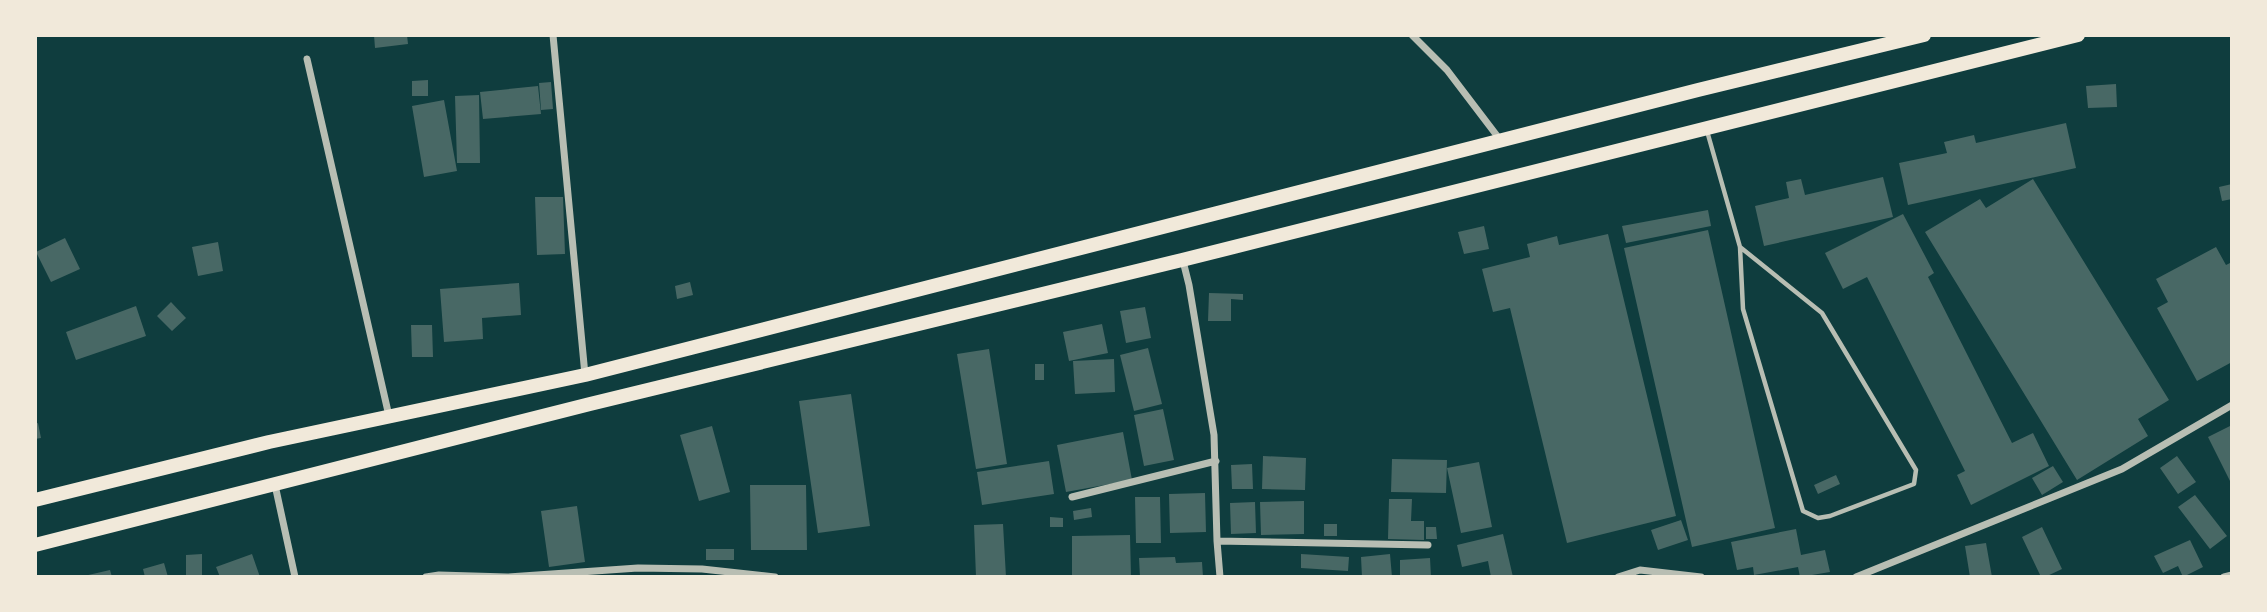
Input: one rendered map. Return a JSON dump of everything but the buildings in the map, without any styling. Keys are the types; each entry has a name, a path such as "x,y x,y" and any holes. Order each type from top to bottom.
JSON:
{"main road":[{"path":"35,500 269,442 585,375 1698,90 1924,35"},
{"path":"35,545 590,404 1707,130 2078,35"}],"street":[{"path":"553,35 585,375"},
{"path":"1412,35 1447,70 1501,141"},
{"path":"307,59 389,416"},
{"path":"1182,260 1189,285 1214,435 1216,541 1220,577"},
{"path":"1856,577 2122,469 2232,405"},
{"path":"1072,497 1216,461"},
{"path":"275,485 295,577"},
{"path":"1216,541 1428,545"},
{"path":"426,577 507,577 638,568 702,569 775,577"},
{"path":"1618,577 1640,569 1701,577"},
{"path":"2224,577 2232,575"}],"lane":[{"path":"1707,130 1740,247 1744,309 1803,511 1818,518 1830,516 1914,484 1916,470 1822,313 1740,247"}]}
